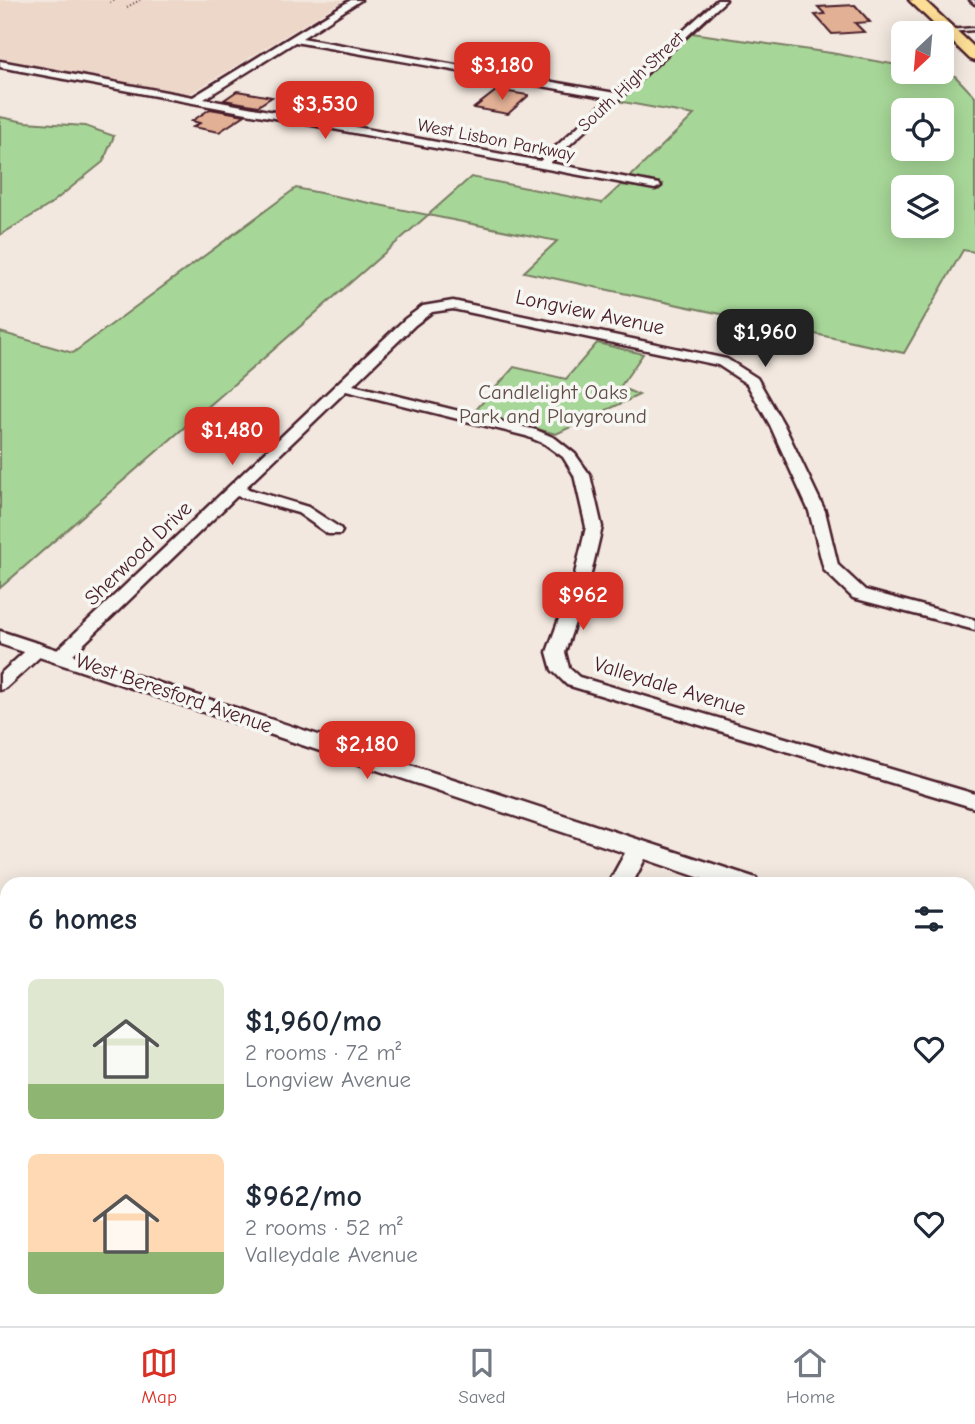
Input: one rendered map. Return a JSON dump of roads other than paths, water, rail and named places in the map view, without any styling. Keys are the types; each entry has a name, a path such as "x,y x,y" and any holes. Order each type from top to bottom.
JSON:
{"highway":[{"path":"916,0 938,21"},
{"path":"954,37 975,56"}],"street":[{"path":"195,100 357,0"},
{"name":"South High Street","path":"541,166 722,0"},
{"path":"293,39 616,96"},
{"name":"West Lisbon Parkway","path":"0,64 655,186"},
{"name":"Longview Avenue","path":"429,309 453,305 722,362 752,381 776,425 817,511 830,567 859,594 975,625"},
{"name":"Sherwood Drive","path":"61,656 341,386 410,322 429,309"},
{"name":"Valleydale Avenue","path":"341,386 531,433 550,441 568,454 582,475 594,527 582,578 556,652 561,670 573,681 975,801"},
{"path":"234,490 303,510 334,531"},
{"name":"West Beresford Avenue","path":"0,636 725,877"},
{"path":"0,684 38,649"},
{"path":"625,877 639,849"}],"lane":[{"path":"954,31 975,29"}],"park label":[{"name":"Candlelight Oaks Park and Playground","path":"553,404"}]}
